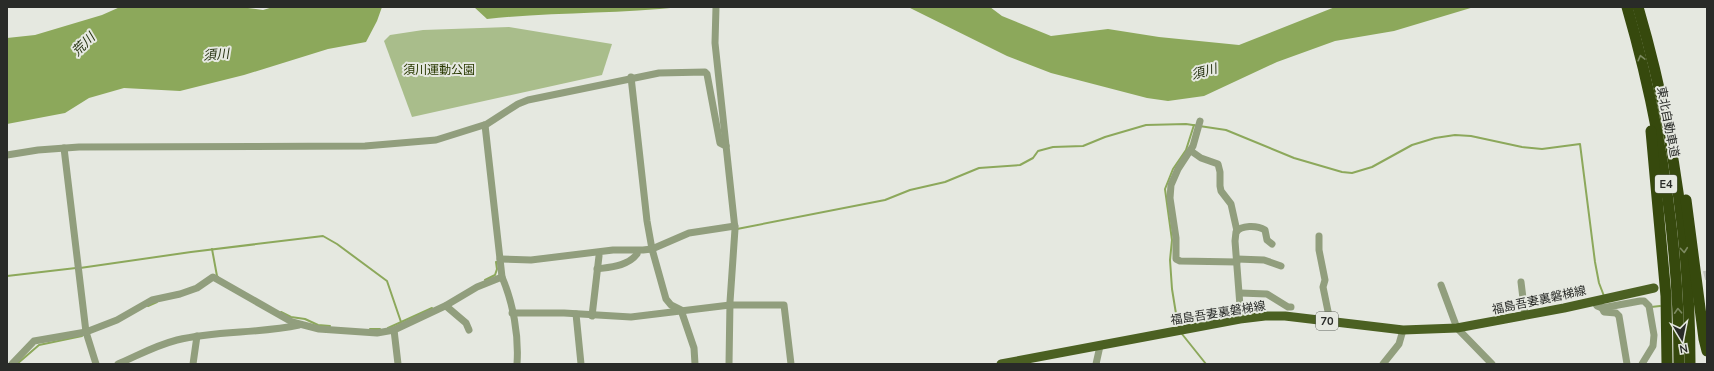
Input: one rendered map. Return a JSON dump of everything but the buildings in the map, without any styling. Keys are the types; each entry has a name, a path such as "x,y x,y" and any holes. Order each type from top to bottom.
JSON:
{"highway":[{"name":"東北自動車道","path":"1627,7 1651,74 1674,164 1683,232 1689,305 1690,364"},
{"name":"東北自動車道","path":"1638,7 1651,74 1673,238 1678,301 1679,364"},
{"path":"1651,74 1680,165 1691,230 1704,339 1707,350"},
{"path":"1651,74 1666,296 1666,364"}],"main road":[{"name":"福島吾妻裏磐梯線","path":"1001,364 1241,319 1285,316 1403,330 1457,328 1654,288"}],"street":[{"path":"716,7 715,43 735,226 728,364"},
{"path":"7,155 64,148 366,146 436,140 485,125 518,104 528,100 659,72 704,72 708,74 720,142 726,146"},
{"path":"631,77 646,221 652,249 666,299 671,305 681,310 694,348 696,364"},
{"path":"1200,121 1191,151 1173,178 1170,192 1176,238 1176,259 1180,261 1264,260 1281,266"},
{"path":"485,125 502,277 508,292 517,337 517,364"},
{"path":"64,148 87,334 96,364"},
{"path":"1191,151 1201,158 1218,164 1220,172 1220,186 1222,192 1231,204 1237,231 1235,239 1241,319"},
{"path":"500,259 531,260 612,250 652,249 689,233 735,226"},
{"path":"1237,231 1241,228 1259,227 1265,230 1267,240 1272,244"},
{"path":"1319,236 1319,250 1325,280 1323,287 1330,322"},
{"path":"598,269 629,262 637,254"},
{"path":"592,316 599,256"},
{"path":"12,364 34,342 87,334 117,320 152,300 180,294 216,279 292,322 332,330 377,333 394,330 446,306 477,287 502,277"},
{"path":"1521,282 1525,315"},
{"path":"1441,286 1457,328 1492,364"},
{"path":"1240,293 1267,294 1288,307 1291,307"},
{"path":"1594,301 1597,306 1602,308 1604,312 1619,316 1627,364"},
{"path":"1602,308 1640,301 1644,301 1649,306 1654,335 1653,346 1642,364"},
{"path":"512,313 631,317 730,305 784,305 791,364"},
{"path":"446,306 466,323 469,330"},
{"path":"576,314 581,364"},
{"path":"118,364 133,361 157,346 197,336 228,332 260,331 302,324"},
{"path":"394,330 398,364"},
{"path":"1383,364 1399,344 1403,330"},
{"path":"194,364 197,336"},
{"path":"1096,364 1100,346"}],"green space":[{"name":"須川運動公園","path":"509,27 612,44 602,75 412,117 384,41 390,35 423,30"}],"water":[{"path":"120,7 240,7 263,10 273,7 382,7 377,21 366,42 328,49 244,75 180,91 124,88 89,98 65,113 7,124 7,38 35,35 102,15"},
{"path":"474,7 681,7 487,19"},
{"name":"須川","path":"908,7 990,7 1002,16 1051,36 1108,29 1159,37 1239,45 1335,7 1474,7 1394,31 1335,41 1277,62 1204,96 1168,101 1147,98 1051,73 1007,56"}],"waterway":[{"path":"737,229 885,200 910,190 945,182 979,168 1020,165 1033,158 1038,151 1053,147 1083,146 1105,137 1146,125 1186,124 1226,130 1294,158 1342,172 1352,173 1372,167 1412,145 1435,138 1455,135 1471,136 1522,147 1542,149 1580,144 1595,262 1599,283 1604,296"},
{"path":"1178,326 1172,289 1170,260 1172,240 1165,189 1173,169 1186,150 1194,125"},
{"path":"80,268 191,252 323,236 337,244 387,281 401,322"},
{"path":"212,249 218,277"},
{"path":"485,280 495,275 497,269 496,262 499,262"},
{"path":"7,276 76,268"},
{"path":"148,306 157,302"},
{"path":"1651,307 1660,306"},
{"path":"388,328 432,308"},
{"path":"281,312 291,317 305,319 318,325 330,326"},
{"path":"370,329 380,329"},
{"path":"1182,334 1206,364"},
{"path":"17,364 39,345 82,336"}],"tunnel":[{"path":"1691,279 1707,275"}],"water label":[{"name":"荒川","path":"83,44"}]}
